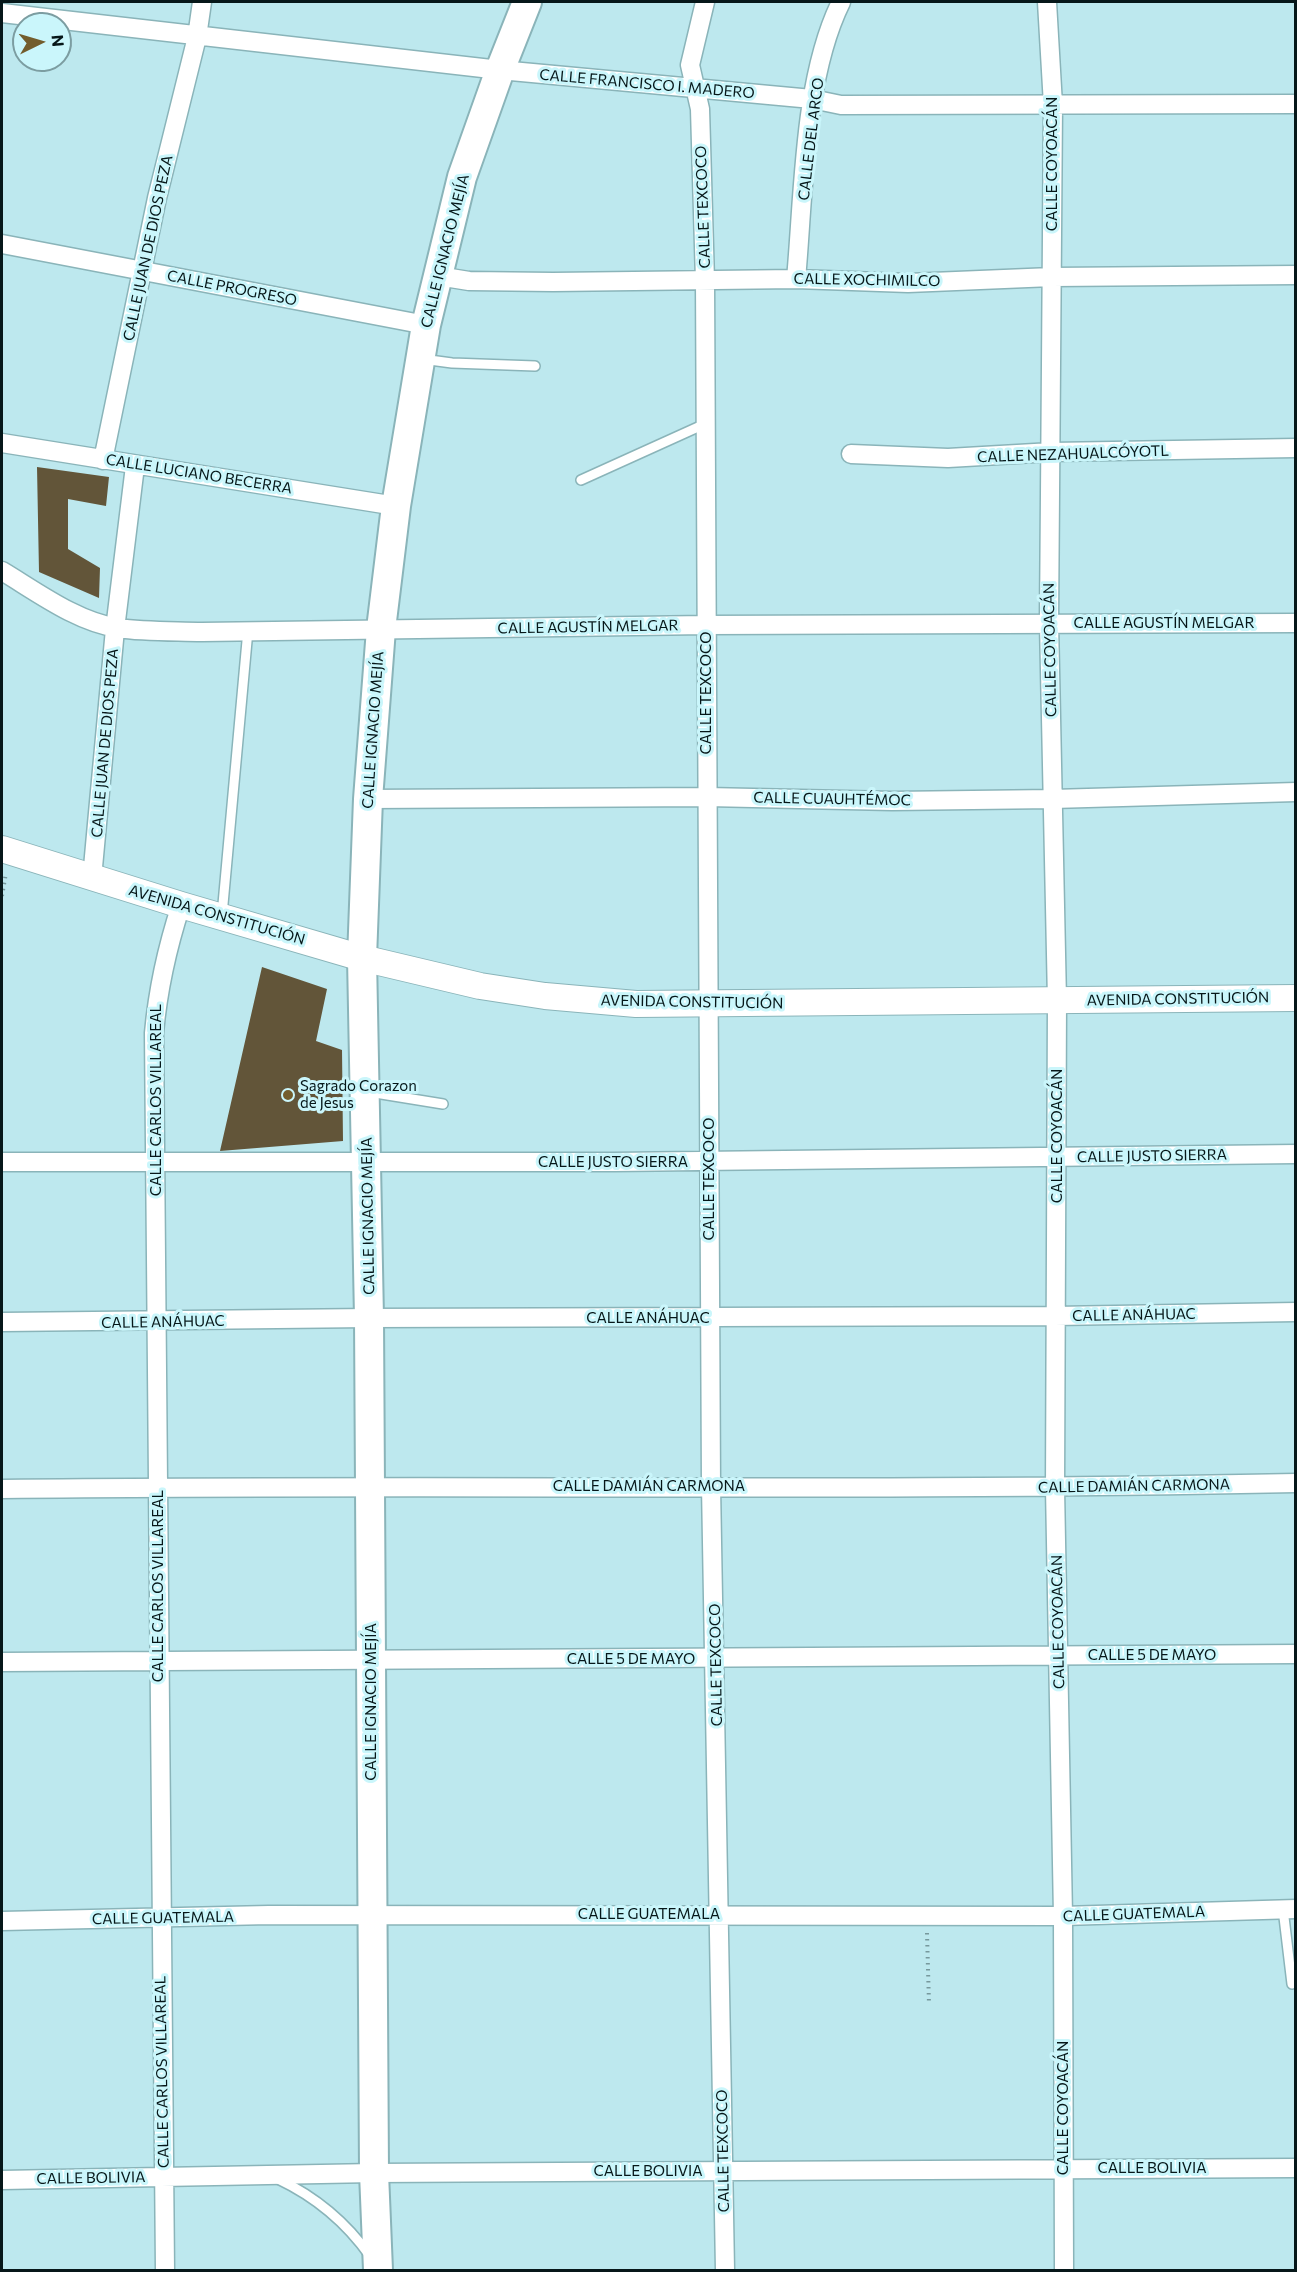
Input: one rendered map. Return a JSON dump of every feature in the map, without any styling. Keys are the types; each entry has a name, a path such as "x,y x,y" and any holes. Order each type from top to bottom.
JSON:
{"main road":[{"name":"CALLE IGNACIO MEJÍA","path":"378,2269 374,2173 369,1318 362,958 368,799 381,629 396,506 426,325 462,177 527,2"}],"street":[{"name":"CALLE JUAN DE DIOS PEZA","path":"103,460 157,198 198,37 202,2"},
{"name":"CALLE TEXCOCO","path":"705,2 690,65 700,109 705,281 711,1486 716,1658 725,2271"},
{"name":"CALLE DEL ARCO","path":"796,279 812,99 828,34 841,2"},
{"name":"CALLE COYOACÁN","path":"1047,2 1053,105 1049,623 1058,1001 1055,1488 1063,1916 1064,2271"},
{"name":"CALLE FRANCISCO I. MADERO","path":"2,13 500,70 812,99 841,105 1296,104"},
{"name":"CALLE PROGRESO","path":"2,244 426,325"},
{"name":"CALLE XOCHIMILCO","path":"438,276 481,281 796,279 908,283 1052,278 1296,275"},
{"name":"CALLE LUCIANO BECERRA","path":"2,443 396,506"},
{"name":"CALLE NEZAHUALCÓYOTL","path":"851,454 948,458 1052,452 1296,448"},
{"name":"CALLE JUAN DE DIOS PEZA","path":"92,878 135,466"},
{"name":"CALLE AGUSTÍN MELGAR","path":"2,571 83,616 117,628 202,632 706,625 1296,622"},
{"name":"CALLE CUAUHTÉMOC","path":"368,799 707,797 892,801 1296,792"},
{"name":"AVENIDA CONSTITUCIÓN","path":"2,849 362,958 480,986 545,996 636,1004 1296,998"},
{"name":"CALLE CARLOS VILLAREAL","path":"165,2271 154,1033 157,993 165,956 182,905"},
{"name":"CALLE JUSTO SIERRA","path":"2,1162 709,1161 1296,1154"},
{"name":"CALLE ANÁHUAC","path":"2,1322 369,1318 1055,1316 1296,1312"},
{"name":"CALLE DAMIÁN CARMONA","path":"2,1489 370,1485 1055,1488 1296,1483"},
{"name":"CALLE 5 DE MAYO","path":"2,1662 1296,1654"},
{"name":"CALLE GUATEMALA","path":"2,1921 719,1914 1063,1916 1289,1909"},
{"name":"CALLE BOLIVIA","path":"2,2180 374,2173 1296,2168"}],"lane":[{"path":"420,358 452,363 536,366"},
{"path":"581,480 707,423"},
{"path":"222,917 248,630"},
{"path":"365,1091 443,1104"},
{"path":"1289,1909 1292,1984"},
{"path":"271,2176 299,2189 323,2205 354,2234 378,2269"}],"path":[{"path":"927,1916 929,2004"}],"building":[{"path":"37,467 109,477 106,506 68,499 68,549 100,568 99,598 39,572"},
{"name":"Sagrado Corazon de Jesus","path":"262,967 327,989 316,1041 342,1050 343,1141 220,1151"}],"place":[{"name":"Sagrado Corazon de Jesus","path":"288,1095"}]}
